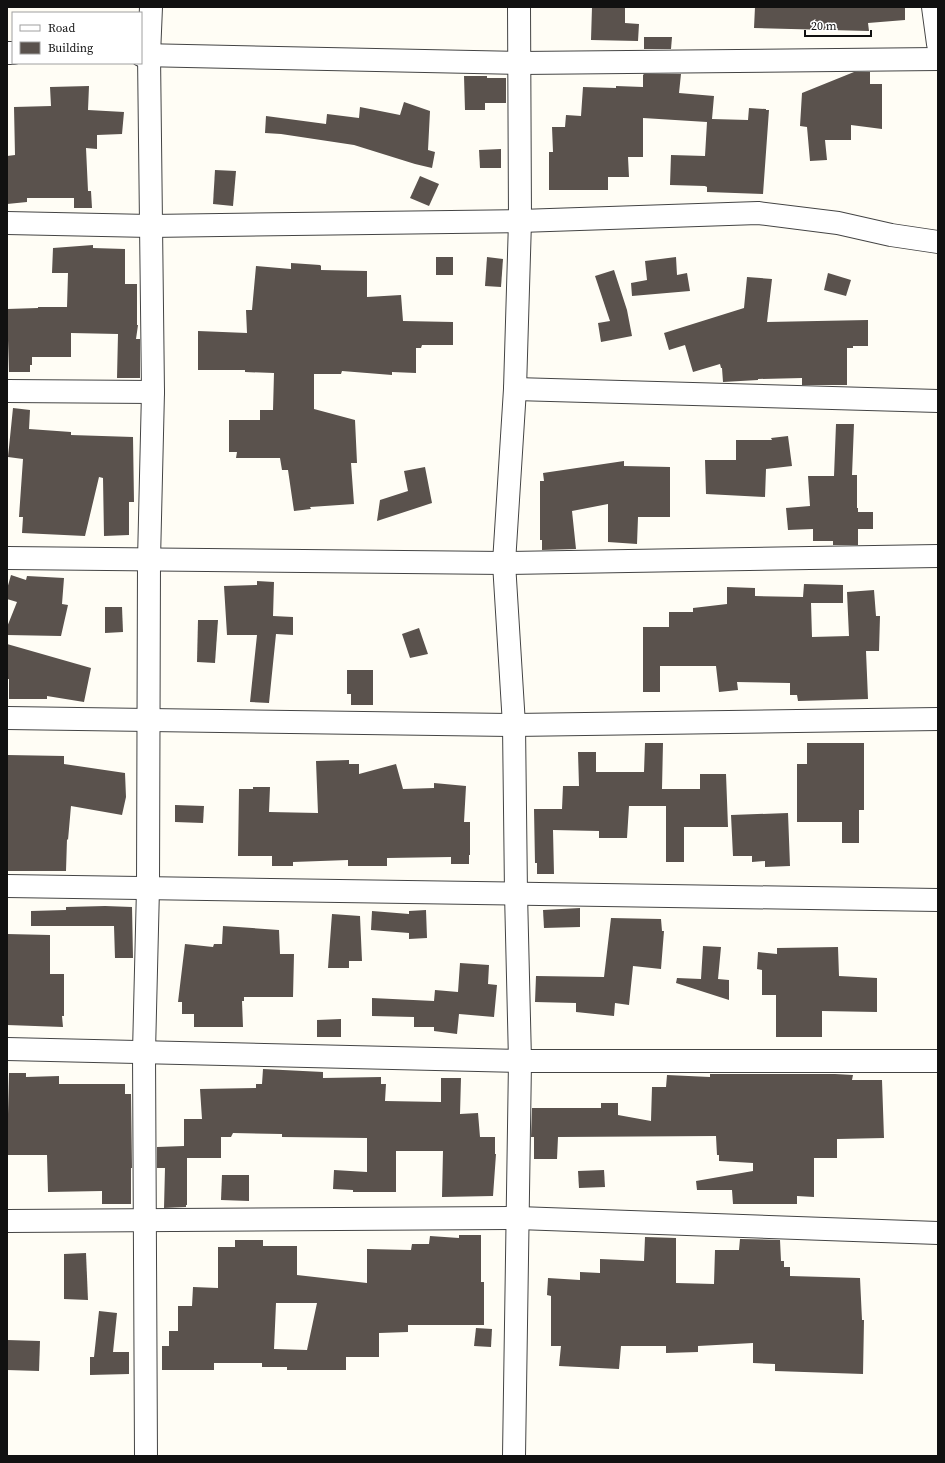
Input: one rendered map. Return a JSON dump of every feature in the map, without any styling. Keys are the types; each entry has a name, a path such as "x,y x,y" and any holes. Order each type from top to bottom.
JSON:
{"street":[{"path":"146,1456 144,1052 148,888 149,560 153,392 145,55 151,7"},
{"path":"514,1456 520,1061 514,726 504,563 514,389 520,221 519,7"},
{"path":"932,7 938,44"},
{"path":"145,55 520,63 938,59"},
{"path":"7,223 150,226 520,221 758,214 838,223 891,236 938,242"},
{"path":"514,389 938,401"},
{"path":"7,391 153,392"},
{"path":"7,558 504,563 938,556"},
{"path":"7,718 514,726 938,719"},
{"path":"7,886 938,900"},
{"path":"7,1049 520,1061 938,1061"},
{"path":"7,1221 518,1218 938,1233"}],"building":[{"path":"592,7 625,7 625,23 639,24 638,41 591,40"},
{"path":"755,7 905,7 905,20 868,23 869,31 754,28"},
{"path":"644,37 672,37 671,49 644,49"},
{"path":"854,72 870,72 870,84 882,84 882,129 851,125 851,140 825,140 827,160 810,161 807,127 800,126 802,93"},
{"path":"644,74 681,74 679,93 714,96 712,119 748,120 749,108 769,110 763,194 707,192 707,187 705,186 670,185 671,155 705,156 707,122 643,118 643,157 628,157 629,177 608,177 608,190 549,190 549,152 553,152 552,127 565,127 566,115 581,116 583,87 643,87"},
{"path":"464,76 506,78 506,103 485,103 485,110 465,110"},
{"path":"89,86 88,110 124,112 122,134 97,135 97,149 86,148 88,191 91,191 92,208 74,208 74,198 27,198 27,202 7,204 7,156 15,155 14,107 51,106 50,87"},
{"path":"404,102 430,111 428,150 435,152 432,168 354,145 265,133 266,116 326,124 327,114 359,118 360,107 400,115"},
{"path":"501,149 501,168 480,168 479,150"},
{"path":"215,170 236,171 233,206 213,204"},
{"path":"420,176 439,184 429,206 410,198"},
{"path":"93,245 93,248 125,249 125,284 137,284 138,325 136,339 140,339 140,378 117,378 118,334 71,333 71,357 32,357 30,372 9,372 7,309 67,307 68,273 52,273 53,248"},
{"path":"436,257 453,257 453,275 436,275"},
{"path":"487,257 503,259 501,287 485,286"},
{"path":"676,257 677,275 687,273 690,291 632,296 631,283 647,280 645,261"},
{"path":"291,263 320,265 321,270 367,271 367,297 401,295 403,321 453,322 453,345 422,345 421,348 416,348 416,373 392,372 392,375 342,371 341,374 314,374 314,409 355,420 357,463 351,463 354,504 310,507 311,509 294,511 288,470 282,470 280,458 236,458 237,452 229,452 229,420 260,420 260,410 273,410 274,373 245,372 245,370 198,370 198,331 247,333 246,310 252,310 256,266 291,269"},
{"path":"614,270 627,310 632,336 601,342 598,323 610,321 595,276"},
{"path":"828,273 851,280 846,296 824,290"},
{"path":"747,277 772,279 767,322 868,320 868,346 853,346 853,348 847,348 847,385 802,385 802,378 758,379 723,382 722,368 720,364 693,372 685,345 669,350 664,333 744,308"},
{"path":"13,408 30,410 29,429 71,432 71,435 133,437 134,502 129,502 129,535 104,536 103,478 99,477 85,536 22,533 23,517 19,517 23,459 8,457"},
{"path":"836,424 854,424 852,475 857,475 857,508 858,512 873,512 873,529 858,529 858,545 833,545 833,541 813,541 813,529 788,530 786,508 810,506 808,476 834,476"},
{"path":"788,436 792,466 766,469 765,497 706,494 705,460 736,460 736,440 772,440 771,438"},
{"path":"624,461 624,466 670,467 670,517 638,517 637,544 608,542 608,504 572,511 576,549 542,550 542,540 540,540 540,481 544,481 543,473"},
{"path":"425,467 432,503 377,521 380,500 408,491 404,471"},
{"path":"11,575 26,580 27,576 64,578 62,604 68,605 61,636 7,635 7,627 17,602 7,599 7,589"},
{"path":"257,581 274,582 273,616 293,617 293,635 276,634 269,703 250,702 257,635 227,635 224,586 257,585"},
{"path":"804,584 843,585 843,603 811,603 812,637 849,636 847,592 874,590 876,616 880,616 879,651 866,651 868,699 798,701 797,695 790,695 790,683 737,682 738,690 719,692 716,666 660,666 660,692 643,692 643,627 669,627 669,612 693,612 693,608 727,604 727,587 755,588 755,596 803,597"},
{"path":"105,607 122,607 123,632 105,633"},
{"path":"198,620 218,620 215,663 197,662"},
{"path":"419,628 428,654 410,658 402,634"},
{"path":"7,644 91,668 84,702 47,696 47,699 9,699 9,679 7,679"},
{"path":"347,670 373,670 373,705 351,705 351,694 347,694"},
{"path":"645,743 663,743 662,789 700,789 700,774 726,774 728,827 684,827 684,862 666,862 666,806 629,806 627,838 599,838 599,831 553,830 554,874 537,874 537,863 535,863 534,809 562,809 563,786 579,786 578,752 596,752 596,772 644,772"},
{"path":"807,743 864,743 864,810 859,810 859,843 842,843 842,822 797,822 797,764 807,764"},
{"path":"7,755 64,756 64,764 125,773 126,797 122,815 71,806 68,840 67,839 66,871 7,871"},
{"path":"349,760 349,764 359,764 359,774 396,764 403,789 434,788 434,783 466,786 464,822 470,822 469,864 451,864 451,857 387,858 387,866 348,866 348,860 293,862 293,866 272,866 272,856 238,856 239,789 270,787 269,812 318,813 316,761"},
{"path":"175,805 204,806 203,823 175,822"},
{"path":"788,813 790,866 765,867 765,861 752,862 752,856 733,856 731,815"},
{"path":"66,907 132,907 133,958 115,958 114,926 31,926 31,911 66,910"},
{"path":"580,908 580,927 544,928 543,910"},
{"path":"426,910 427,938 409,939 409,933 371,930 372,911 409,914 409,911"},
{"path":"332,914 360,916 362,961 349,961 349,968 328,968"},
{"path":"611,918 661,919 662,931 664,931 661,969 633,966 629,1005 615,1003 614,1016 576,1012 576,1003 535,1002 536,976 604,977"},
{"path":"223,926 279,930 280,954 294,954 293,997 244,997 244,1001 242,1001 243,1027 194,1027 194,1014 182,1014 182,1002 178,1002 185,944 213,947 214,944 222,944"},
{"path":"7,934 50,935 50,974 64,974 64,1016 62,1016 63,1027 7,1025"},
{"path":"703,946 721,947 718,979 729,980 729,1000 676,983 677,978 701,979"},
{"path":"838,947 839,976 877,978 877,1012 822,1011 822,1037 776,1037 776,995 762,995 762,970 757,969 758,952 777,954 777,948"},
{"path":"460,963 489,965 488,984 497,985 494,1017 459,1014 457,1034 434,1031 434,1027 414,1027 414,1017 372,1016 372,998 434,1001 435,990 458,992"},
{"path":"341,1019 341,1037 317,1037 317,1020"},
{"path":"263,1069 323,1072 323,1078 381,1077 381,1084 386,1084 385,1101 441,1102 441,1078 461,1078 460,1114 478,1113 480,1137 495,1137 496,1154 493,1196 442,1197 443,1151 396,1151 396,1192 353,1192 353,1190 333,1189 334,1170 367,1172 367,1138 282,1137 282,1134 233,1133 231,1137 221,1137 221,1158 187,1158 187,1205 186,1207 164,1208 165,1168 157,1168 157,1147 184,1146 184,1119 202,1119 200,1089 256,1088 256,1084 262,1084"},
{"path":"9,1073 26,1073 26,1077 59,1076 59,1084 125,1084 125,1094 131,1094 131,1204 102,1204 102,1191 48,1192 47,1155 7,1155"},
{"path":"710,1074 835,1074 853,1075 852,1080 882,1080 884,1138 837,1139 837,1158 814,1158 814,1197 797,1196 797,1204 733,1204 732,1190 697,1190 696,1181 753,1171 753,1163 719,1161 719,1155 717,1155 716,1136 558,1137 557,1159 534,1159 534,1137 531,1137 532,1108 601,1108 601,1103 618,1103 618,1115 651,1121 652,1087 666,1087 667,1075 710,1077"},
{"path":"604,1170 605,1187 579,1188 578,1171"},
{"path":"222,1175 249,1175 249,1201 221,1200"},
{"path":"459,1235 481,1235 481,1282 484,1282 484,1325 408,1325 408,1332 379,1333 379,1357 346,1357 346,1370 287,1370 287,1367 262,1367 262,1363 214,1363 214,1370 162,1370 162,1346 169,1346 169,1331 178,1331 178,1306 192,1306 193,1287 218,1288 218,1247 235,1247 235,1240 263,1240 263,1246 297,1246 297,1275 367,1283 367,1249 411,1250 412,1244 429,1244 430,1236 459,1238","holes":["276,1303 317,1303 307,1350 274,1349"]},
{"path":"645,1237 676,1238 676,1283 714,1284 715,1250 739,1250 740,1239 780,1240 781,1261 784,1261 784,1267 790,1267 790,1276 860,1278 862,1320 864,1320 863,1374 775,1371 775,1364 753,1363 753,1343 698,1346 698,1352 666,1353 666,1346 621,1346 619,1369 559,1366 561,1346 551,1346 551,1296 547,1295 548,1278 580,1280 580,1272 600,1273 600,1259 644,1261"},
{"path":"86,1253 88,1300 64,1299 64,1254"},
{"path":"99,1311 117,1313 113,1352 129,1352 129,1374 90,1375 90,1357 94,1357"},
{"path":"476,1328 492,1329 491,1347 474,1346"},
{"path":"7,1340 40,1341 39,1371 7,1370"}]}
